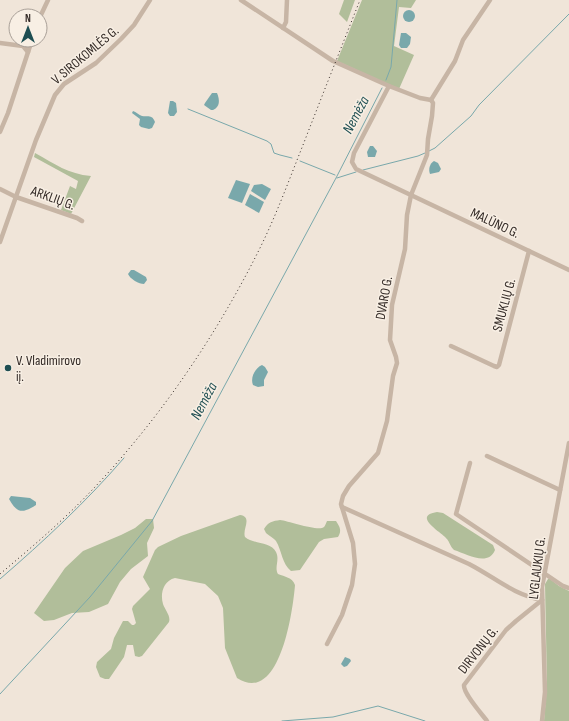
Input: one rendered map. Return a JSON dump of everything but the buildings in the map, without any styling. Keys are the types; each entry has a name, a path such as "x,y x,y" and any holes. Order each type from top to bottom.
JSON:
{"street":[{"name":"V. SIROKOMLĖS G.","path":"0,242 45,117 59,88 96,63 122,39 134,25 150,0"},
{"path":"241,0 333,62 389,86 420,98 431,100 455,61 463,40 490,0"},
{"path":"283,28 286,22 287,0"},
{"path":"25,48 28,52"},
{"path":"0,132 29,48"},
{"name":"MALŪNO G.","path":"389,86 354,153 352,162 356,169 569,270"},
{"name":"DVARO G.","path":"342,507 342,500 349,486 378,453 387,421 393,376 397,363 390,340 392,305 405,250 407,214 411,195 427,155 433,103 431,100"},
{"name":"ARKLIŲ G.","path":"0,190 77,218 82,222"},
{"name":"SMUKLIŲ G.","path":"451,346 494,366 499,366 529,251"},
{"name":"LYGLAUKIŲ G.","path":"542,721 545,692 542,600 544,574 569,443"},
{"path":"487,456 560,490"},
{"path":"470,463 456,514 544,574 569,588"},
{"path":"342,507 469,564 512,590 542,600"},
{"path":"327,644 336,627 352,586 355,564 353,543 342,507"},
{"name":"DIRVONŲ G.","path":"487,721 467,695 464,685 506,630 542,600"}],"green space":[{"path":"344,0 355,0 347,22 339,14"},
{"path":"362,0 416,0 411,8 399,7 394,46 414,55 399,89 337,61"},
{"path":"35,153 68,171 91,176 71,214 61,210 70,186 76,189 78,181 34,157"},
{"path":"437,512 443,513 493,545 495,550 492,555 482,559 454,550 447,539 428,521 427,517 430,514"},
{"path":"240,515 244,516 247,521 244,534 245,537 270,546 274,549 277,555 278,574 290,579 295,585 287,633 274,667 264,679 252,683 237,678 225,648 223,608 218,596 205,584 175,578 165,585 162,592 162,600 169,615 169,622 142,656 135,656 133,645 127,645 124,657 109,679 100,677 96,667 97,662 111,649 114,638 123,621 128,621 132,625 136,623 132,609 133,606 150,589 143,577 155,550 158,547 181,536"},
{"path":"146,519 153,519 154,528 147,543 148,556 131,569 120,582 108,604 89,612 72,613 54,620 44,621 34,613 65,568 83,551 135,528"},
{"path":"280,520 316,528 324,527 327,521 336,521 340,533 338,537 324,539 319,542 300,570 291,571 284,561 276,541 266,533 264,529 271,522"},
{"path":"548,579 569,591 569,721 544,721 547,685 545,584"}],"water":[{"path":"409,10 413,12 415,16 413,20 409,22 405,20 403,16 405,12"},
{"path":"401,33 406,33 411,37 410,44 407,48 401,48 399,45"},
{"path":"212,93 217,93 219,101 217,107 211,110 204,105"},
{"path":"170,101 176,103 177,112 174,116 170,116 168,113"},
{"path":"133,111 142,116 150,116 153,118 155,122 152,128 149,129 141,127 139,125 140,119 132,113"},
{"path":"370,146 373,146 377,151 375,157 368,157 367,152"},
{"path":"434,161 438,163 441,169 439,172 430,174 430,166"},
{"path":"236,180 250,184 242,203 228,198"},
{"path":"262,184 271,189 265,200 251,191 254,185"},
{"path":"250,194 264,202 259,213 245,205"},
{"path":"131,270 134,270 146,277 147,280 144,284 131,278 128,274"},
{"path":"262,365 268,372 264,380 264,386 258,387 253,385 252,379 257,368"},
{"path":"11,496 30,498 36,502 36,505 27,510 20,511 9,499"},
{"path":"345,657 351,661 344,667 341,664"}],"waterway":[{"name":"Nemėža","path":"386,80 391,67 397,0"},
{"path":"429,151 435,148 471,116 479,105 569,14"},
{"name":"Nemėža","path":"0,694 90,597 152,521 336,178 382,88"},
{"path":"188,109 267,141 271,144 274,153 292,158"},
{"path":"363,170 425,153"},
{"path":"300,161 335,175"},
{"path":"337,178 356,172"},
{"path":"0,579 64,521 124,458"},
{"path":"282,721 333,717 378,706 425,721"}],"railway":[{"path":"0,574 72,511 94,488 142,433 164,405 205,345 242,282 271,224 360,0"}],"place":[{"name":"V. Vladimirovo iį.","path":"8,368"}]}
